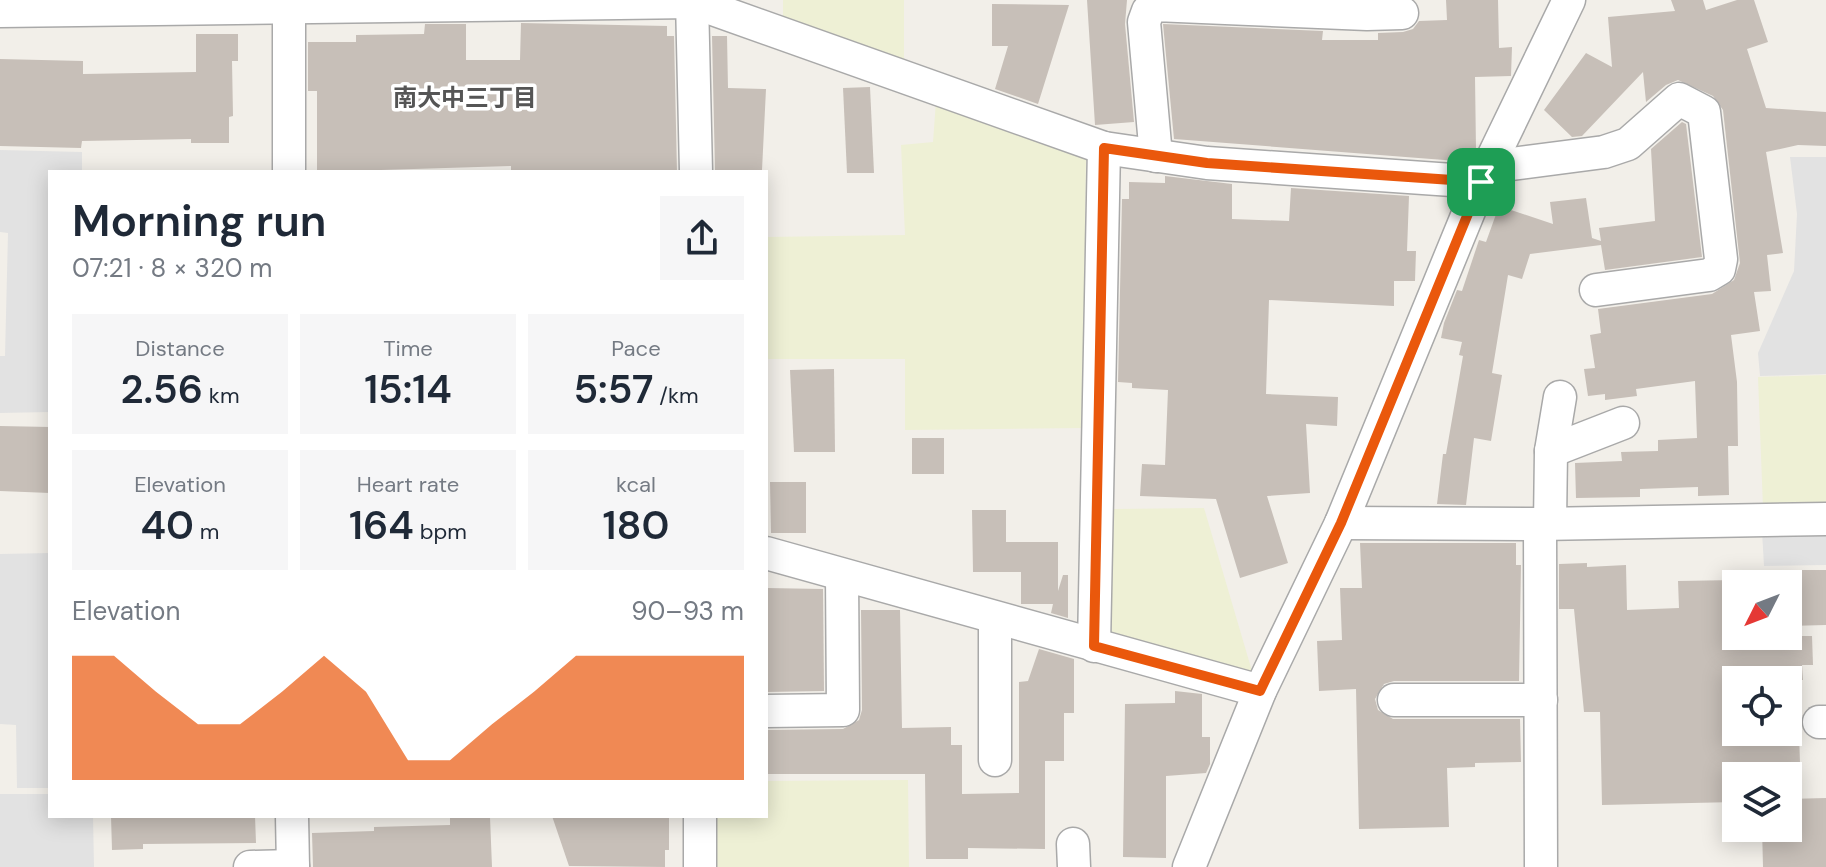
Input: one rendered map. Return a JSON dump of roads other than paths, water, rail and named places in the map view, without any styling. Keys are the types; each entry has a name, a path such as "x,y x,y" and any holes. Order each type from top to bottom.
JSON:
{"street":[{"path":"1189,867 1260,691 1341,523 1485,175 1569,0"},
{"path":"0,11 289,4 692,1 1104,148 1207,163 1485,175 1604,152 1628,144 1679,99 1704,112 1721,259 1719,269 1709,275 1596,290"},
{"path":"692,1 696,170"},
{"path":"289,4 289,170"},
{"path":"1156,156 1144,22 1148,11 1155,5 1402,13"},
{"path":"1094,646 1104,148"},
{"path":"1541,867 1545,524 1551,451 1560,397"},
{"path":"1551,451 1623,423"},
{"path":"1341,523 1545,524 1826,519"},
{"path":"768,554 1260,691"},
{"path":"768,711 843,710 842,575"},
{"path":"995,618 995,760"},
{"path":"1394,700 1541,700"},
{"path":"250,867 293,867 292,818"},
{"path":"700,818 700,867"}],"district":[{"name":"南大中三丁目","path":"465,98"}]}
